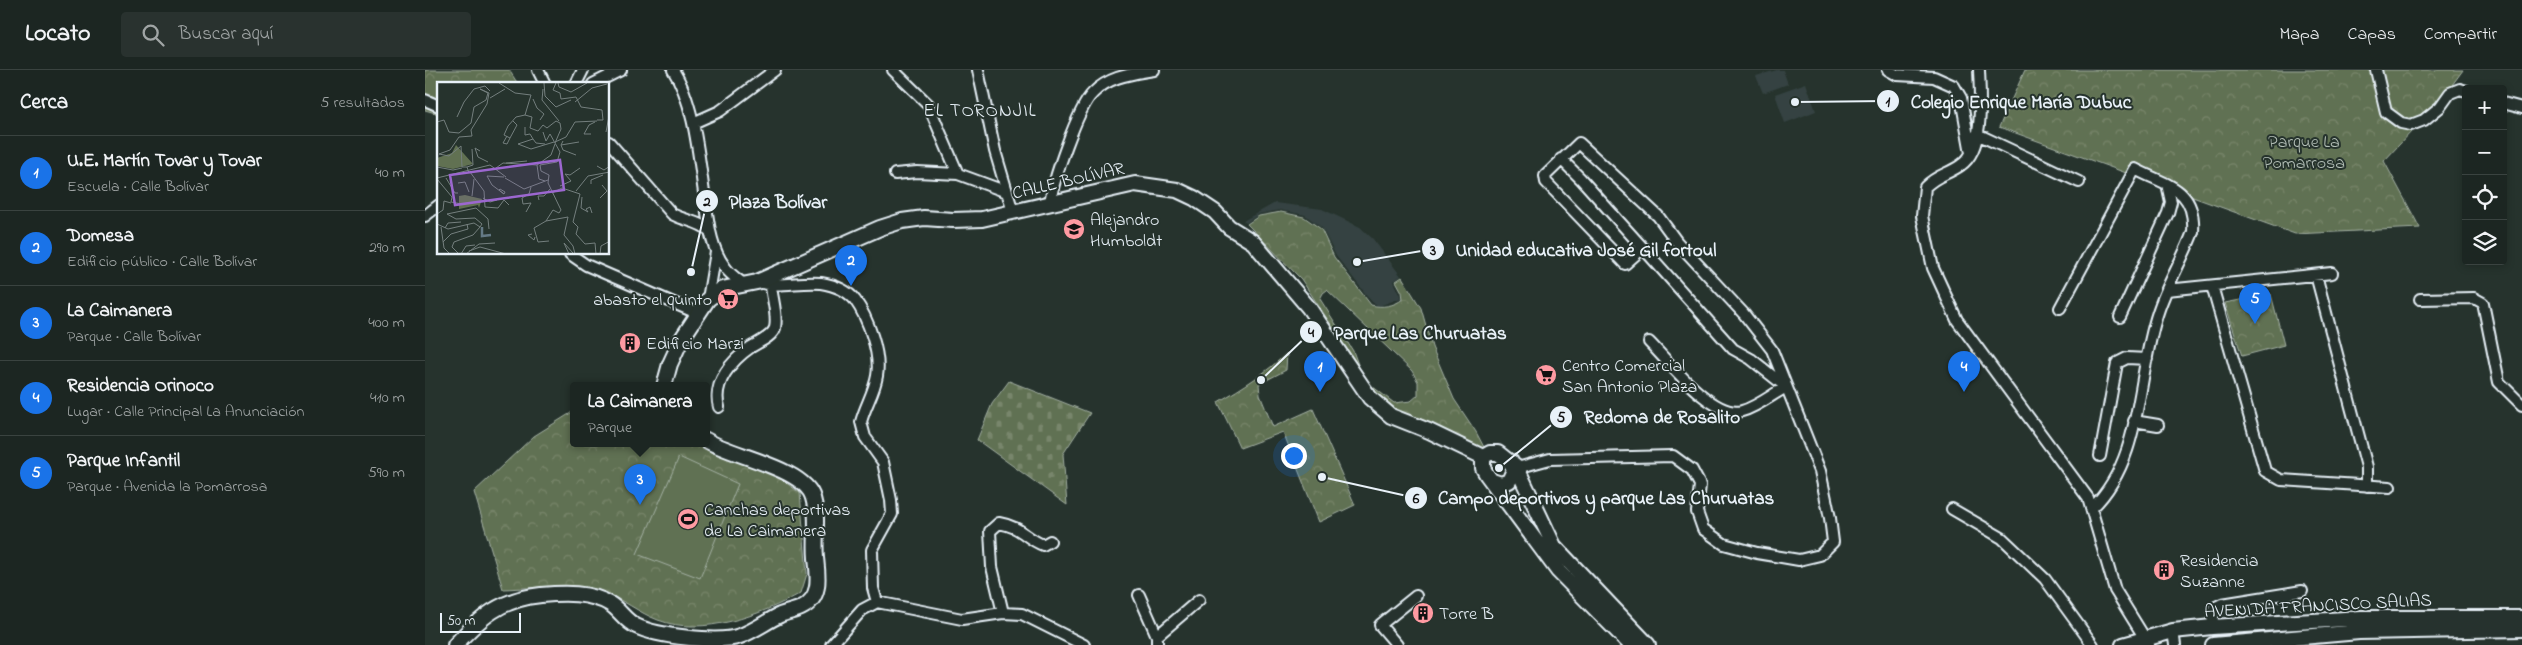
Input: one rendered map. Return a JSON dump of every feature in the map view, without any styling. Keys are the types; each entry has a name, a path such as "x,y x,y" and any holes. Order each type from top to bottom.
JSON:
{"street":[{"path":"538,70 544,82"},
{"path":"576,82 583,70"},
{"path":"597,82 621,70"},
{"path":"673,70 680,82 693,123 709,231 716,251 727,271 757,284 821,283 839,288 854,299 873,339 878,361 877,375 871,399 861,422 865,437 883,462 892,514 872,550 873,588 877,602"},
{"path":"693,123 719,111 775,70"},
{"path":"893,70 928,104 959,174"},
{"path":"978,70 995,151 1013,212"},
{"path":"1051,204 1057,171 1084,108 1093,93 1119,76 1154,70"},
{"path":"1888,70 1897,75 1934,77 1954,86 1961,98 1971,154"},
{"path":"1979,70 1980,104 1977,134 1971,154 1962,165 1936,176 1925,187 1921,216 1933,268 1957,320 2088,498 2115,590 2147,642"},
{"path":"2376,70 2387,112 2401,123 2411,125 2424,120 2440,107 2450,93 2462,90"},
{"path":"425,100 437,105"},
{"path":"2507,103 2522,108"},
{"path":"1977,134 2079,182"},
{"path":"1514,465 1550,459 1673,456 1692,470 1700,485 1697,512 1703,529 1724,544 1757,553 1799,560 1820,555 1833,542 1820,471 1772,350 1744,314 1677,242 1658,216 1579,142 1545,176 1546,182 1625,264 1643,248"},
{"path":"610,143 672,214 682,220 703,225 709,231"},
{"path":"1561,159 1733,349 1751,359 1787,387"},
{"path":"2060,308 2135,169 2181,192 2190,204 2194,218 2193,232 2167,290 2151,335 2125,458 2105,494 2092,508"},
{"path":"895,174 917,172 959,174 1007,192"},
{"name":"CALLE BOLÍVAR","path":"708,299 722,289 757,284 880,228 902,221 924,218 982,219 1135,184 1177,190 1194,198 1253,242 1309,308 1370,398 1391,416 1429,431 1483,457"},
{"path":"2120,317 2168,213 2171,202 2167,184"},
{"path":"425,216 437,207"},
{"path":"665,382 673,356 708,299 716,251"},
{"path":"572,255 587,265 699,314"},
{"path":"2167,290 2332,273"},
{"path":"2316,275 2367,467 2367,486"},
{"path":"719,407 717,387 736,359 770,335 775,328 757,284"},
{"path":"2212,286 2265,471 2281,480 2390,488"},
{"path":"2420,300 2474,298 2483,302 2499,382 2522,405"},
{"path":"1649,342 1708,400 1727,411 1742,411 1787,387"},
{"path":"2100,456 2117,363 2127,358 2147,359"},
{"path":"2134,421 2157,425"},
{"path":"455,645 495,607 517,599 540,595 570,594 595,597 612,605 625,620 637,627 695,638 717,640 740,636 782,614 803,607 815,597 818,587 817,534 814,500 811,490 791,476 710,442"},
{"path":"1631,645 1558,571 1483,468 1483,457 1490,453 1498,453 1514,465 1554,546 1648,645"},
{"path":"1492,481 1501,484 1512,478 1514,465"},
{"path":"1952,509 2002,538 2045,579 2093,645"},
{"path":"1003,613 992,567 991,531 999,523 1024,531 1035,542 1043,545 1050,541"},
{"path":"2211,627 2214,608 2222,604 2302,591"},
{"path":"1139,594 1157,641 1199,600"},
{"path":"1397,645 1381,625 1416,596"},
{"path":"831,645 862,610 877,602 962,619 1003,613 1021,614 1084,645"},
{"name":"AVENIDA FRANCISCO SALIAS","path":"2123,645 2174,638 2211,627 2361,618 2520,623"},
{"name":"AVENIDA FRANCISCO SALIAS","path":"2213,645 2359,632 2520,623"}],"shaded area":[{"path":"1783,70 1788,84 1763,93 1756,76"},
{"path":"1806,83 1816,111 1785,123 1775,94"},
{"path":"1275,203 1322,209 1360,227 1373,239 1401,276 1394,281 1401,298 1379,306 1372,302 1336,256 1322,228 1305,215 1280,210 1259,214 1246,223 1243,221"}],"green space":[{"path":"425,70 509,70 517,82 437,82 437,113 425,110"},
{"name":"Parque La Pomarrosa","path":"2025,70 2463,70 2441,100 2384,161 2420,228 2295,234 1999,127"},
{"path":"1281,212 1304,217 1321,229 1334,257 1371,305 1388,306 1403,299 1402,292 1396,281 1402,277 1421,308 1432,347 1454,399 1486,451 1391,409 1370,388 1368,383 1394,403 1411,401 1418,395 1418,382 1412,371 1327,290 1320,299 1353,351 1363,378 1349,352 1301,279 1247,224 1259,216"},
{"path":"2271,294 2284,345 2242,356 2225,303"},
{"path":"1287,353 1286,370 1259,384 1260,395 1273,427 1313,409 1355,505 1319,522 1283,432 1240,448 1218,402 1263,373"},
{"path":"1009,381 1090,413 1063,454 1067,505 977,440 992,404"},
{"path":"570,414 570,447 709,447 777,476 800,493 807,574 801,593 750,616 712,625 694,626 675,625 658,620 617,598 591,590 553,587 503,589 474,492 534,436"},
{"name":"Canchas deportivas de La Caimanera","path":"679,457 738,484 700,578 637,554"}],"place":[{"name":"Colegio Enrique María Dubuc","path":"1795,102"},
{"name":"Alejandro Humboldt","path":"1074,229"},
{"name":"Unidad educativa José Gil fortoul","path":"1357,262"},
{"name":"Plaza Bolívar","path":"691,272"},
{"name":"Domesa","path":"851,286"},
{"name":"abasto el quinto","path":"728,299"},
{"name":"Parque Infantil","path":"2255,324"},
{"name":"Edificio Marzi","path":"630,343"},
{"name":"Centro Comercial San Antonio Plaza","path":"1546,375"},
{"name":"Parque Las Churuatas","path":"1261,380"},
{"name":"U.E. Martín Tovar y Tovar","path":"1320,392"},
{"name":"Residencia Orinoco","path":"1964,392"},
{"name":"Redoma de Rosalito","path":"1499,468"},
{"name":"Campo deportivos y parque Las Churuatas","path":"1322,477"},
{"name":"La Caimanera","path":"640,505"},
{"name":"Canchas deportivas de La Caimanera","path":"688,519"},
{"name":"Residencia Suzanne","path":"2164,570"},
{"name":"Torre B","path":"1423,613"}],"district":[{"name":"EL TORONJIL","path":"980,109"}]}
